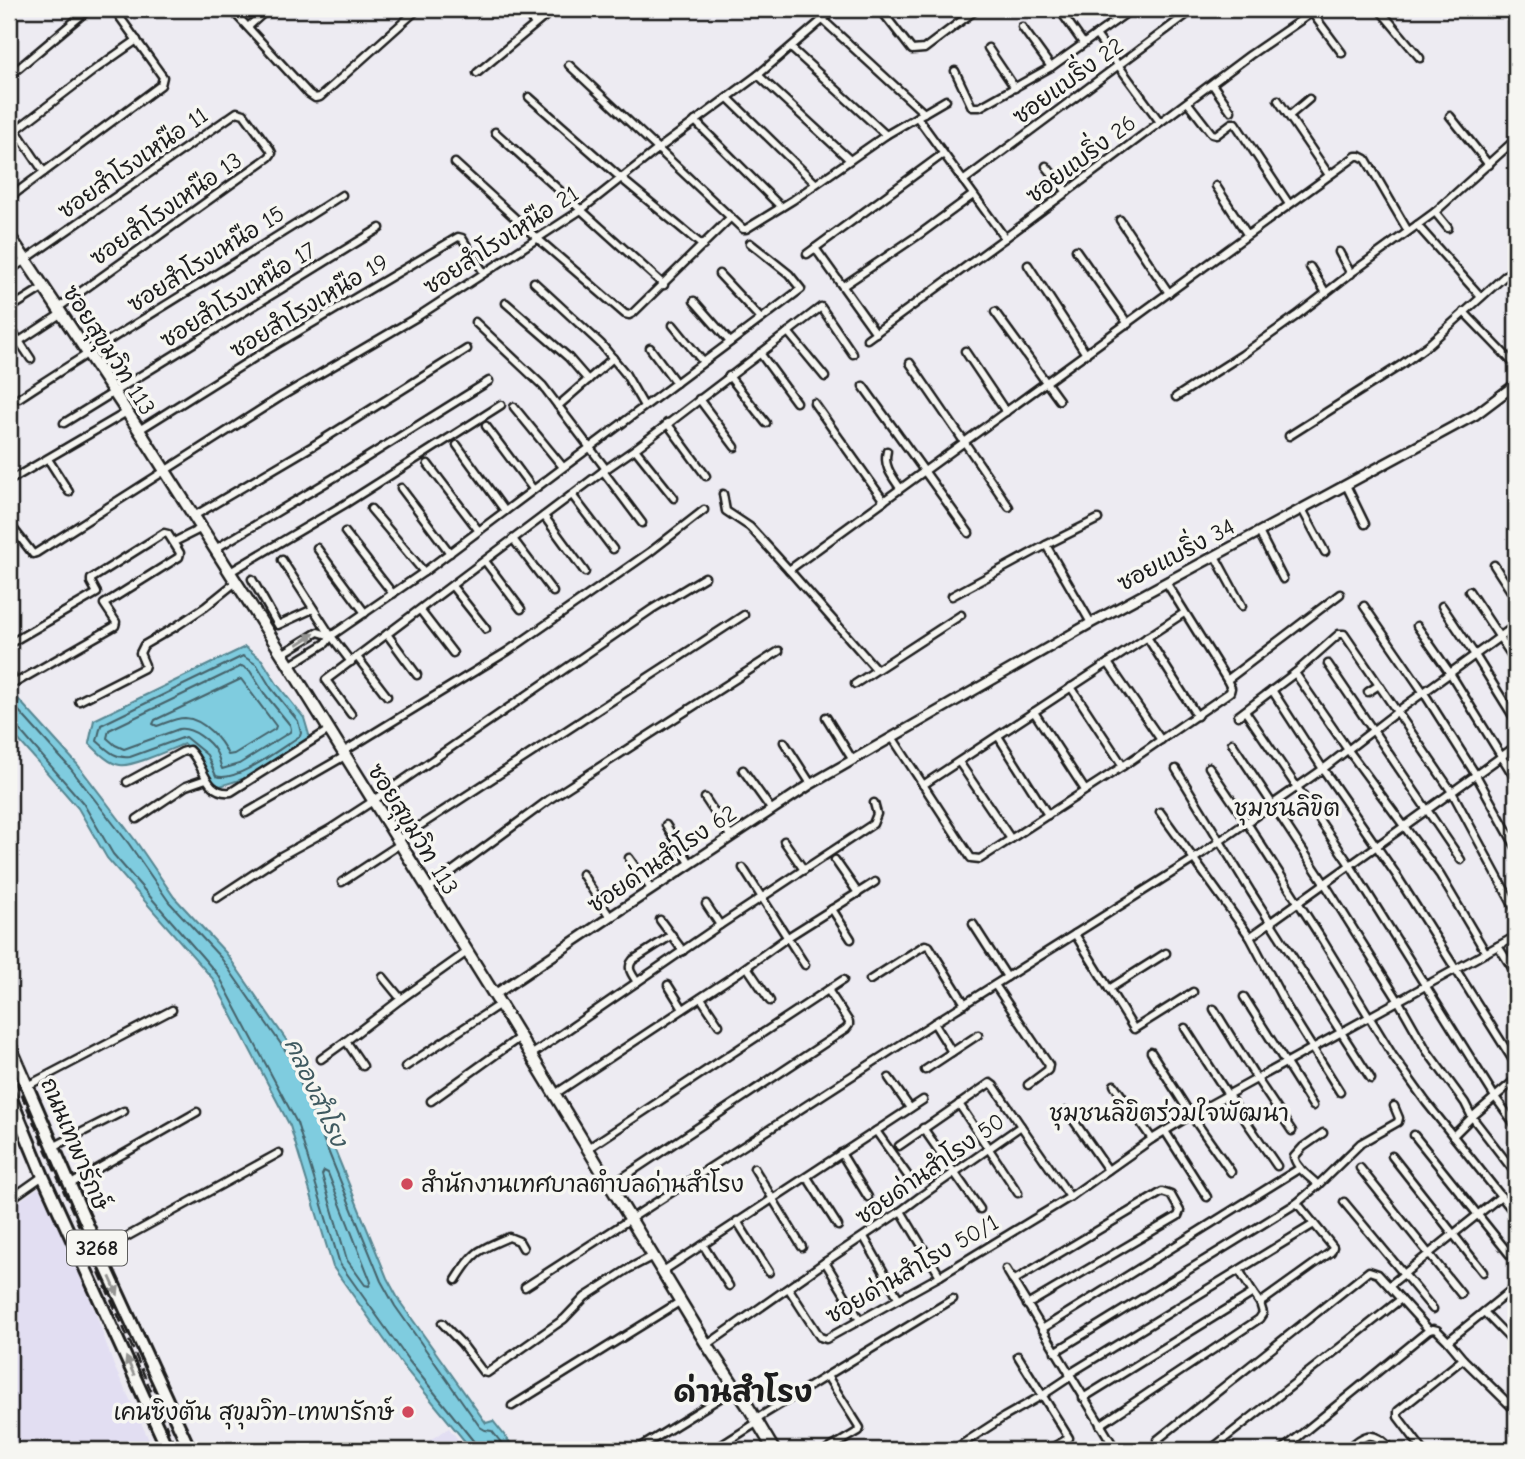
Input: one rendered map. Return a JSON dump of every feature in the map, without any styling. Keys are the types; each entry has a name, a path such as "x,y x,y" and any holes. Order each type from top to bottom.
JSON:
{"main road":[{"name":"ซอยสุขุมวิท 113","path":"9,235 139,430 282,654 774,1450"},
{"name":"ถนนเทพารักษ์","path":"9,1044 69,1185 190,1450"},
{"name":"ถนนเทพารักษ์","path":"9,1094 13,1116 168,1450"}],"street":[{"path":"14,72 89,9"},
{"path":"9,198 163,82 163,77 114,9"},
{"path":"231,9 315,98 320,97 418,9"},
{"path":"248,27 268,9"},
{"path":"523,9 535,24"},
{"path":"477,73 554,9"},
{"name":"ซอยสำโรงเหนือ 21","path":"9,528 12,527 33,554 36,553 282,396 417,317 581,210 758,75 835,9"},
{"path":"880,9 912,50 918,51 977,9"},
{"path":"1059,9 1083,43"},
{"path":"1105,9 1115,21"},
{"path":"955,71 974,108 979,107 1051,66 1132,9"},
{"name":"ซอยแบริ่ง 22","path":"963,181 1194,9"},
{"path":"1378,9 1420,58"},
{"path":"1312,10 1342,53"},
{"name":"ซอยแบริ่ง 26","path":"867,339 1312,10"},
{"path":"823,20 924,113"},
{"path":"1023,27 1051,66"},
{"path":"1096,35 1160,122"},
{"path":"16,130 137,40"},
{"path":"791,48 886,135"},
{"path":"988,48 1015,88"},
{"path":"569,65 743,229 748,229 886,135 946,100"},
{"path":"758,75 850,160"},
{"path":"1212,84 1231,111"},
{"path":"530,97 703,246"},
{"path":"728,97 815,183"},
{"path":"1289,116 1309,99"},
{"path":"1278,100 1329,175"},
{"path":"1188,103 1212,134 1216,135 1232,123 1235,124 1289,204"},
{"name":"ซอยสำโรงเหนือ 11","path":"26,260 237,112 244,114 257,131"},
{"path":"1450,116 1489,165"},
{"path":"917,117 1005,238"},
{"path":"9,120 44,172"},
{"path":"695,121 781,207"},
{"name":"ซอยสำโรงเหนือ 13","path":"60,310 268,157 272,153 271,149 257,131"},
{"path":"495,132 664,285"},
{"path":"1176,397 1242,355 1435,212 1516,139"},
{"path":"807,254 943,154"},
{"path":"789,570 1356,156 1366,159 1408,231"},
{"path":"455,163 538,239 629,315 664,285 731,217"},
{"path":"1046,166 1066,192"},
{"path":"1216,186 1247,234"},
{"name":"ซอยสำโรงเหนือ 15","path":"19,398 87,352 254,252 342,195"},
{"path":"843,286 973,195"},
{"path":"1435,212 1448,228"},
{"path":"1120,220 1169,293"},
{"path":"1417,225 1481,297"},
{"name":"ซอยสำโรงเหนือ 17","path":"114,393 380,228"},
{"name":"ซอยสำโรงเหนือ 19","path":"139,430 262,353 458,237 462,238 484,274"},
{"path":"289,666 326,643 331,636 450,553 801,289 789,274 750,243"},
{"path":"815,248 876,332"},
{"path":"1076,250 1128,324"},
{"path":"1339,252 1350,274"},
{"path":"9,271 26,260"},
{"path":"1028,265 1086,354"},
{"path":"1289,436 1428,345 1516,266"},
{"path":"1310,267 1326,293"},
{"path":"719,274 761,319"},
{"path":"534,282 601,344 625,373 644,406"},
{"path":"9,309 44,287"},
{"path":"694,301 730,342"},
{"path":"506,303 568,357 588,380"},
{"path":"351,714 327,680 821,307 853,354"},
{"path":"9,348 60,310"},
{"path":"995,312 1059,400"},
{"path":"1464,312 1516,366"},
{"path":"475,322 543,386 642,523"},
{"path":"673,325 703,362"},
{"path":"9,326 31,359"},
{"path":"788,332 825,377"},
{"path":"650,348 676,383"},
{"path":"194,516 311,447 467,349"},
{"path":"964,351 1006,412"},
{"path":"760,353 796,402"},
{"path":"558,406 613,358"},
{"path":"910,363 1009,507"},
{"path":"729,376 766,423"},
{"path":"215,549 489,381"},
{"name":"ซอยแบริ่ง 34","path":"852,760 1091,623 1475,415 1516,384"},
{"path":"863,386 969,533"},
{"path":"64,424 114,393"},
{"path":"699,399 735,447"},
{"path":"814,403 884,501"},
{"path":"230,572 501,405"},
{"path":"514,407 563,467"},
{"path":"9,481 127,412"},
{"path":"667,423 706,476"},
{"path":"486,426 533,489"},
{"path":"457,445 505,511"},
{"path":"635,449 674,498"},
{"path":"887,451 886,466 900,488"},
{"path":"48,459 69,492"},
{"path":"428,464 479,531"},
{"path":"1346,485 1365,524"},
{"path":"401,488 450,553"},
{"path":"723,494 726,511 750,527 876,669"},
{"path":"572,495 613,549"},
{"path":"371,509 424,572"},
{"path":"1303,509 1325,552"},
{"path":"246,813 508,651 650,552 704,510"},
{"path":"544,516 586,572"},
{"path":"952,596 1098,519"},
{"path":"174,542 202,528"},
{"path":"345,532 393,594"},
{"path":"1259,532 1283,579"},
{"path":"9,671 17,682 115,626 116,622 104,604 97,593 91,579 164,533 168,534 180,552 179,557 104,604"},
{"path":"513,539 553,592"},
{"path":"1046,545 1091,623"},
{"path":"317,548 365,613"},
{"path":"1215,556 1242,606"},
{"path":"282,560 351,662"},
{"path":"485,561 521,609"},
{"path":"1494,565 1516,599"},
{"path":"217,898 373,801 652,609 705,578"},
{"path":"252,579 278,625 313,609"},
{"path":"79,701 144,667 140,653 144,645 195,614 236,582"},
{"path":"892,737 971,858 980,859 1230,692 1227,680 1166,582"},
{"path":"452,586 486,629"},
{"path":"1469,591 1516,662"},
{"path":"9,644 97,593"},
{"path":"1227,680 1340,594"},
{"path":"1364,606 1476,775 1516,847"},
{"path":"1442,606 1516,721"},
{"path":"420,610 453,653"},
{"path":"923,785 1184,612"},
{"path":"342,882 744,615"},
{"path":"855,684 961,615"},
{"path":"525,1287 1194,859 1323,769 1516,625"},
{"path":"1418,626 1516,779"},
{"path":"282,654 318,632 331,636"},
{"path":"387,634 417,675"},
{"path":"1238,716 1341,634 1346,636 1452,792 1516,911"},
{"path":"1147,637 1197,716"},
{"path":"428,889 550,799 779,651"},
{"path":"357,657 387,696"},
{"path":"1108,663 1161,740"},
{"path":"1328,664 1461,860"},
{"path":"1295,673 1440,875 1486,953"},
{"path":"1368,692 1379,685"},
{"path":"1071,687 1123,766"},
{"path":"1272,690 1416,905 1516,1065"},
{"path":"1245,711 1350,865 1495,1097 1516,1126"},
{"path":"1034,712 1085,790"},
{"path":"826,717 852,760"},
{"path":"127,782 186,750 193,753 206,779 217,790 230,792 329,730"},
{"path":"998,736 1048,815"},
{"path":"784,742 811,784"},
{"path":"1232,743 1325,884 1427,1051 1465,1103 1472,1117 1516,1174"},
{"path":"1250,937 1516,746"},
{"name":"ซอยด่านสำโรง 62","path":"497,1000 651,889 771,809 852,760"},
{"path":"959,762 1011,839"},
{"path":"1209,767 1298,902 1393,1056 1452,1136 1516,1215"},
{"path":"1176,769 1370,1079"},
{"path":"743,770 771,809"},
{"path":"137,819 186,786 206,779"},
{"path":"705,798 731,837"},
{"path":"531,1055 873,824 877,814 874,803"},
{"path":"1160,812 1250,937 1287,1007 1340,1091"},
{"path":"666,825 690,863"},
{"path":"783,841 804,870"},
{"path":"629,858 651,889"},
{"path":"835,859 858,893"},
{"path":"743,867 805,965"},
{"path":"582,874 610,917"},
{"path":"555,1094 788,937 875,882"},
{"path":"706,904 720,925"},
{"path":"832,909 850,939"},
{"path":"660,920 683,951"},
{"path":"973,924 1007,977"},
{"path":"1075,934 1134,1029 1193,992"},
{"path":"637,982 629,969 630,964 672,935"},
{"path":"1070,1197 1191,1115 1516,936"},
{"path":"870,980 925,945 929,946 965,1004"},
{"path":"1498,947 1516,974"},
{"path":"321,1059 467,952"},
{"path":"1109,989 1166,953"},
{"path":"747,967 770,1002"},
{"path":"383,977 401,999"},
{"path":"587,1149 842,980"},
{"path":"668,985 683,1009"},
{"path":"995,985 1049,1065 1048,1070 1028,1085"},
{"path":"610,1186 846,1030 849,1022 828,990"},
{"path":"1244,997 1313,1105"},
{"path":"701,998 719,1025"},
{"path":"405,1067 497,1000"},
{"path":"1214,1009 1292,1131"},
{"path":"27,1086 172,1010"},
{"path":"934,1024 952,1052"},
{"path":"1185,1028 1277,1166"},
{"path":"925,1070 978,1035"},
{"path":"430,1101 520,1037"},
{"path":"346,1041 363,1066"},
{"path":"1151,1052 1231,1172"},
{"path":"890,1077 911,1108"},
{"path":"1452,1136 1516,1079"},
{"path":"899,1146 990,1083 1021,1126"},
{"path":"1114,1085 1152,1139"},
{"path":"663,1271 923,1100"},
{"path":"959,1104 1018,1193"},
{"path":"1055,1352 1297,1203 1361,1143 1398,1122 1394,1105"},
{"path":"53,1147 124,1111"},
{"path":"1067,1111 1108,1170"},
{"path":"69,1185 197,1112"},
{"name":"ซอยด่านสำโรง 50","path":"707,1345 1021,1126 1070,1197"},
{"path":"923,1128 980,1209"},
{"path":"1165,1131 1207,1197"},
{"path":"876,1132 908,1176"},
{"path":"1318,1185 1300,1168 1294,1155 1323,1133"},
{"path":"1414,1135 1510,1255"},
{"path":"99,1252 279,1153"},
{"path":"841,1153 869,1197"},
{"path":"1392,1156 1483,1272"},
{"path":"754,1168 802,1247"},
{"path":"1042,1329 1300,1168"},
{"path":"1360,1168 1461,1294"},
{"path":"9,1200 43,1176"},
{"path":"807,1177 838,1226"},
{"path":"1013,1281 1162,1192 1171,1195 1180,1211 1178,1216 1027,1306"},
{"path":"1390,1285 1501,1196"},
{"name":"ซอยด่านสำโรง 50/1","path":"789,1289 820,1337 826,1339 940,1276 1070,1197"},
{"path":"1344,1202 1433,1309"},
{"path":"1261,1303 1331,1252 1332,1247 1297,1203"},
{"path":"901,1211 940,1276"},
{"path":"737,1222 769,1272"},
{"path":"953,1450 1314,1224"},
{"path":"456,1280 468,1261 481,1249 509,1237 519,1241 523,1248"},
{"path":"864,1237 900,1299"},
{"path":"703,1245 729,1286"},
{"path":"442,1323 483,1372 487,1373 564,1320 585,1297 653,1256"},
{"path":"825,1262 860,1320"},
{"path":"1006,1269 1116,1450"},
{"path":"1100,1425 1259,1319 1263,1313 1261,1303 1239,1269"},
{"path":"1167,1450 1157,1440 1368,1272 1378,1274 1390,1285 1429,1330"},
{"path":"1448,1340 1516,1286"},
{"path":"1083,1398 1254,1293"},
{"path":"714,1450 827,1376 953,1299"},
{"path":"1210,1450 1401,1299"},
{"path":"512,1406 681,1301"},
{"path":"1484,1312 1516,1345"},
{"path":"1282,1450 1433,1329 1448,1340 1463,1359 1516,1411"},
{"path":"1018,1356 1069,1438 1048,1450"},
{"path":"1423,1450 1398,1418 1398,1411 1463,1359"},
{"path":"827,1376 860,1428 827,1450"},
{"path":"636,1450 736,1388"},
{"path":"1346,1450 1367,1436 1381,1438 1392,1450"}],"shaded area":[{"path":"39,1187 85,1282 114,1366 154,1450 9,1450 9,1208"},
{"path":"449,1428 466,1450 414,1450"}],"water":[{"path":"245,647 262,660 304,718 310,738 246,778 220,786 209,781 202,759 184,744 143,761 120,765 107,760 89,743 94,720"},
{"path":"9,689 77,764 174,897 226,953 296,1054 387,1278 400,1302 486,1423 493,1421 516,1450 472,1450 403,1366 333,1267 290,1126 213,979 107,858 78,808 9,729"}],"railway":[{"path":"9,1066 177,1450"}],"place":[{"name":"สำนักงานเทศบาลตำบลด่านสำโรง","path":"407,1184"},
{"name":"เคนซิงตัน สุขุมวิท-เทพารักษ์","path":"408,1412"}],"district":[{"name":"ชุมชนลิขิต","path":"1287,808"},
{"name":"ชุมชนลิขิตร่วมใจพัฒนา","path":"1169,1113"},
{"name":"ด่านสำโรง","path":"743,1392"}],"water label":[{"name":"คลองสำโรง","path":"316,1092"}]}
